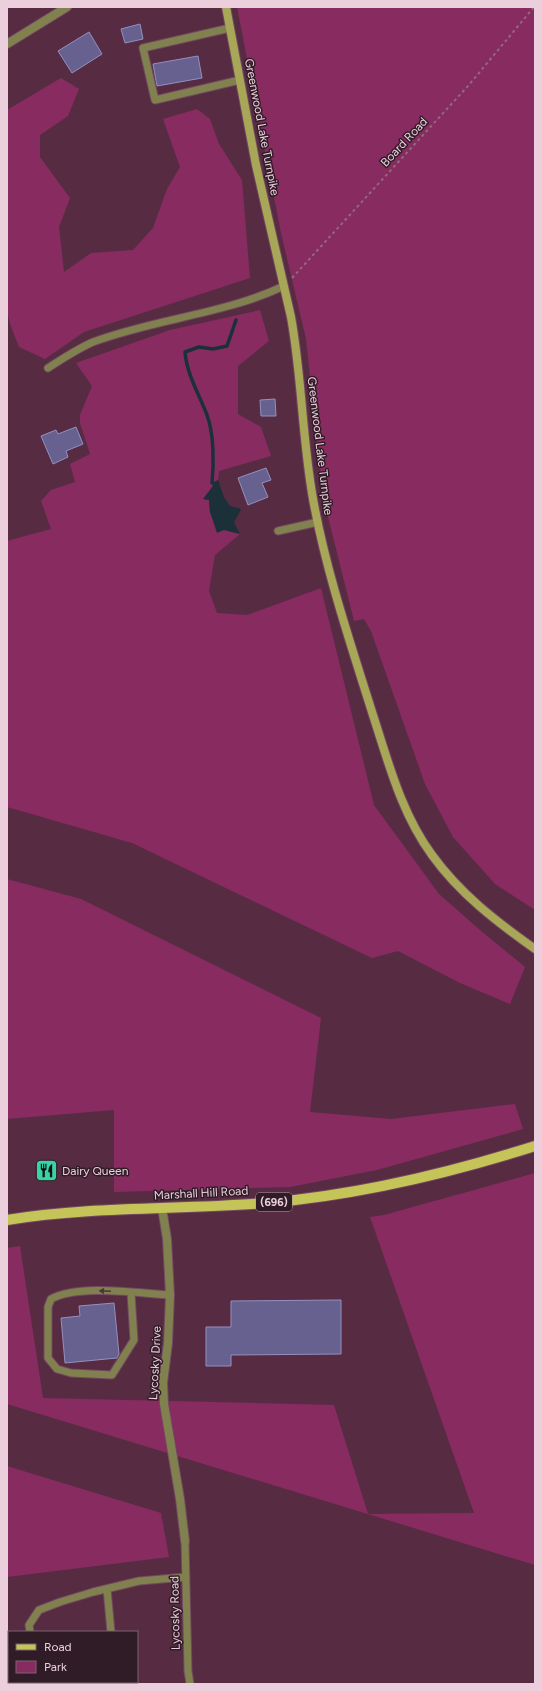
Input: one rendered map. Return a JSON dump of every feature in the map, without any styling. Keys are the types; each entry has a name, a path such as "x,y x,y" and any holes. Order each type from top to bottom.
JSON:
{"main road":[{"name":"Greenwood Lake Turnpike","path":"226,7 256,165 295,341 309,470 318,522 342,617 389,765 410,816 430,853 455,884 495,921 535,949"},
{"name":"Marshall Hill Road","path":"7,1220 67,1213 162,1208 200,1208 334,1195 386,1186 438,1174 535,1146"}],"street":[{"path":"7,44 67,7"},
{"name":"Lycosky Drive","path":"162,1208 167,1239 170,1295 168,1343 163,1383 164,1404 180,1499 185,1541"}],"lane":[{"path":"230,28 143,48 155,100 240,80"},
{"path":"48,368 92,343 139,328 239,303 284,286"},
{"path":"278,531 318,522"},
{"path":"132,1293 134,1340 112,1375 71,1373 57,1369 48,1358 48,1307 51,1299 60,1294 79,1290 170,1295"},
{"name":"Lycosky Road","path":"185,1541 188,1671 190,1684"},
{"path":"30,1631 29,1625 38,1610 139,1581 186,1577"},
{"path":"107,1589 111,1631"}],"path":[{"name":"Board Road","path":"284,286 468,86 534,7"}],"green space":[{"path":"237,7 535,7 535,910 495,884 453,837 425,784 371,631 364,619 354,621 323,497 306,339 281,233"},
{"path":"61,78 79,89 68,116 40,135 40,157 70,198 59,227 64,272 91,253 133,250 153,228 167,189 180,167 163,119 197,109 210,119 219,144 242,180 250,278 84,332 45,359 19,347 10,324 7,311 7,110"},
{"path":"260,310 269,341 238,366 238,414 261,427 271,456 219,471 218,480 212,483 213,486 203,499 209,500 210,512 224,530 240,534 215,555 209,591 217,613 247,615 321,588 374,805 439,894 525,967 510,1004 460,983 398,951 372,958 132,843 7,807 7,541 51,529 41,501 51,490 75,482 70,464 90,454 80,423 80,415 92,386 76,363 170,330"},
{"path":"7,879 81,899 321,1018 310,1112 391,1119 515,1104 523,1129 377,1170 290,1187 114,1192 114,1110 7,1119"},
{"path":"535,1173 535,1565 7,1404 7,1248 20,1246 43,1398 334,1405 368,1514 474,1513 370,1217 384,1215"},
{"path":"7,1466 161,1513 169,1557 7,1577"}],"water":[{"path":"218,480 224,497 230,506 241,510 234,522 240,534 224,530 217,533 210,512 209,500 203,499 213,486 212,483"}],"building":[{"path":"140,24 143,39 125,43 121,29"},
{"path":"89,32 102,54 72,73 58,51"},
{"path":"198,56 202,78 157,86 153,64"},
{"path":"275,399 276,416 261,416 260,400"},
{"path":"76,427 83,444 66,451 68,457 53,464 41,436 56,430 58,434"},
{"path":"266,468 271,480 262,483 268,497 248,505 238,478"},
{"path":"341,1300 341,1354 231,1355 231,1366 206,1366 206,1327 231,1327 231,1301"},
{"path":"114,1303 119,1354 117,1358 65,1363 61,1318 80,1316 79,1306"}],"waterway":[{"path":"212,483 213,458 211,431 207,415 188,369 185,352 199,347 213,349 227,346 236,320"}],"place":[{"name":"Dairy Queen","path":"46,1171"}]}
